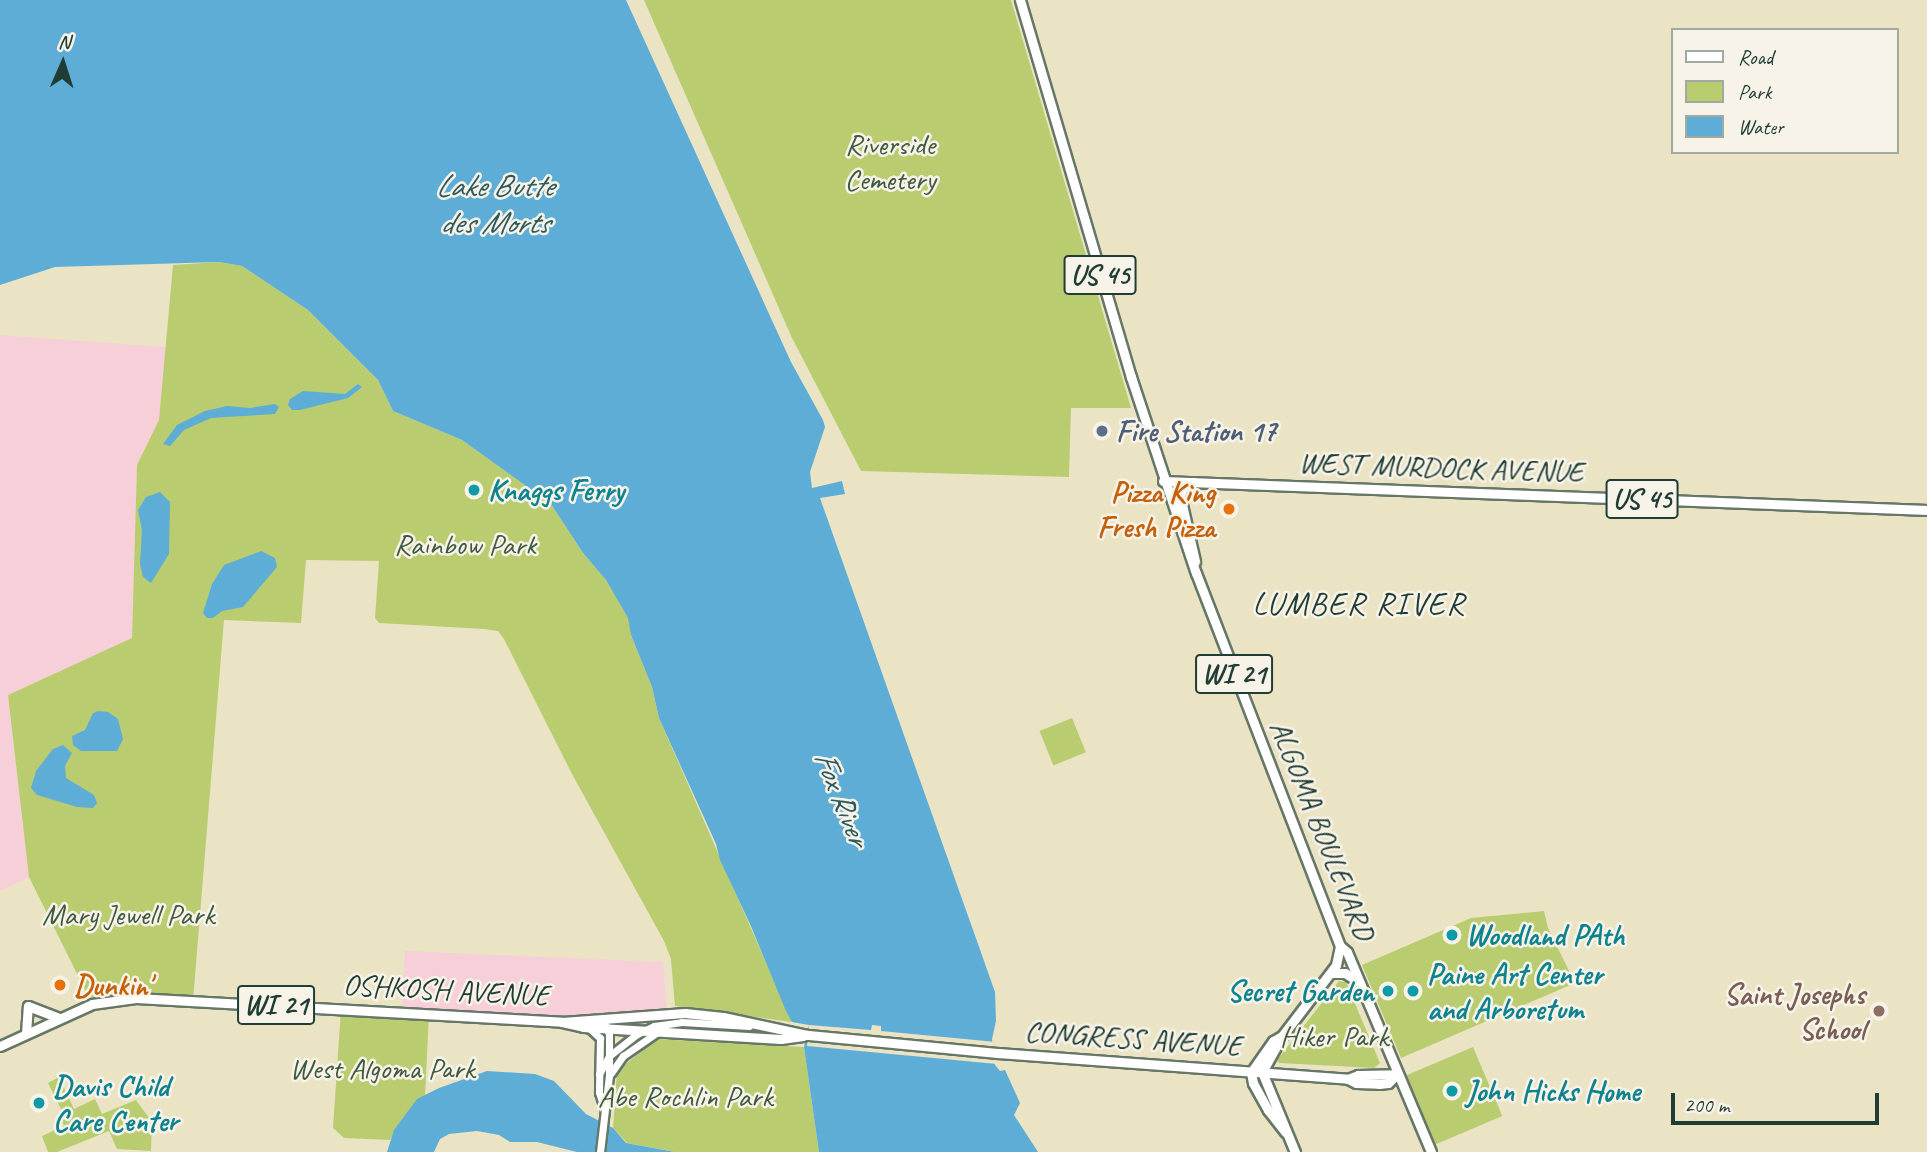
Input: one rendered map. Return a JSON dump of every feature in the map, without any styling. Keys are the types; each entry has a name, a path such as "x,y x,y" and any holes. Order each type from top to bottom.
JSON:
{"main road":[{"name":"ALGOMA BOULEVARD","path":"1020,0 1163,481 1340,946 1347,952 1432,1152"},
{"name":"WEST MURDOCK AVENUE","path":"1163,481 1927,510"},
{"path":"1195,481 1183,488 1180,496 1194,550 1196,573"},
{"path":"1295,1152 1256,1072 1331,973 1338,961 1340,946"},
{"path":"1331,973 1345,973 1359,982"},
{"name":"OSHKOSH AVENUE","path":"0,1045 98,1002 136,998 606,1024 644,1030 780,1039 808,1035"},
{"path":"26,1033 28,1006 60,1018"},
{"name":"OSHKOSH AVENUE","path":"562,1022 588,1027 685,1013 723,1017 808,1035 998,1053"},
{"name":"CONGRESS AVENUE","path":"998,1053 1348,1079 1356,1083 1388,1083 1397,1074"}],"street":[{"path":"599,1074 609,1056 644,1030 675,1022 757,1026"},
{"path":"606,1024 609,1080"},
{"path":"588,1027 600,1038 599,1074 603,1106"},
{"path":"600,1152 603,1106 615,1065 659,1031"}],"shaded area":[{"path":"0,335 166,347 159,420 137,466 132,638 8,695 29,877 0,891"},
{"path":"405,951 663,962 667,1013 562,1022 402,1012"}],"green space":[{"name":"Riverside Cemetery","path":"644,0 1011,0 1131,408 1071,408 1069,477 861,471 792,338"},
{"path":"219,262 242,266 308,310 378,380 393,411 462,440 551,504 583,553 606,580 629,619 631,635 652,687 659,718 792,1022 675,1006 671,959 664,941 572,774 504,639 498,631 484,629 379,623 375,618 379,561 306,560 301,623 224,620 193,1001 136,998 92,1004 29,877 8,695 132,638 137,465 159,420 173,265"},
{"path":"1072,718 1086,752 1053,765 1040,731"},
{"path":"1544,911 1548,928 1575,983 1401,1058 1362,965 1471,918"},
{"name":"Hiker Park","path":"1339,981 1346,982 1380,1063 1374,1068 1279,1063 1277,1060"},
{"name":"West Algoma Park","path":"341,1009 429,1014 425,1097 402,1119 390,1140 344,1138 333,1128"},
{"name":"Abe Rochlin Park","path":"657,1039 804,1047 819,1152 675,1152 627,1143 613,1128 617,1071"},
{"path":"1473,1047 1502,1116 1432,1146 1403,1077"},
{"path":"59,1077 74,1109 95,1099 102,1114 136,1100 152,1122 151,1151 117,1149 109,1131 57,1152 48,1152 42,1136 64,1126 60,1115 63,1113 48,1083"}],"water":[{"name":"Lake Butte des Morts","path":"0,0 626,0 791,362 823,420 825,427 810,472 812,488 842,481 845,494 820,498 995,992 996,1021 992,1039 995,1065 1000,1071 1005,1070 1020,1103 1014,1115 1038,1152 819,1152 804,1047 809,1025 792,1022 786,1011 720,860 716,844 659,718 652,687 631,635 628,618 606,580 583,553 551,504 462,440 393,411 378,380 308,310 242,266 219,262 55,267 0,285"},
{"path":"358,384 362,387 348,398 300,410 292,410 288,405 290,399 303,391 345,394"},
{"path":"275,404 279,407 275,414 211,418 184,430 170,446 163,444 177,425 205,411 227,406 250,408"},
{"path":"160,492 170,502 169,554 151,583 143,577 140,564 142,530 138,510 146,497"},
{"path":"261,551 275,558 277,567 243,607 222,611 213,618 207,618 203,613 212,584 224,565"},
{"path":"108,712 118,719 123,739 117,751 81,751 73,745 72,736 85,730 93,713"},
{"path":"63,745 72,753 65,766 66,778 94,795 97,803 93,808 77,807 37,795 31,788 36,771 53,749"},
{"path":"487,1071 535,1074 554,1081 586,1114 613,1128 626,1143 675,1152 577,1152 537,1142 510,1142 499,1135 477,1131 449,1134 440,1139 434,1152 387,1152 394,1130 417,1099"}],"pier":[{"path":"809,1025 871,1030 872,1025 881,1026 881,1031 996,1042 997,1064 807,1046"}],"place":[{"name":"Fire Station 17","path":"1102,431"},
{"name":"Knaggs Ferry","path":"474,490"},
{"name":"Pizza King Fresh Pizza","path":"1229,509"},
{"name":"Woodland PAth","path":"1452,935"},
{"name":"Dunkin'","path":"60,985"},
{"name":"Secret Garden","path":"1388,991"},
{"name":"Paine Art Center and Arboretum","path":"1413,991"},
{"name":"Saint Josephs School","path":"1879,1011"},
{"name":"John Hicks Home","path":"1452,1091"},
{"name":"Davis Child Care Center","path":"39,1103"}],"district":[{"name":"LUMBER RIVER","path":"1359,604"}],"park label":[{"name":"Rainbow Park","path":"465,544"},
{"name":"Mary Jewell Park","path":"128,914"}],"water label":[{"name":"Fox River","path":"841,798"}]}
